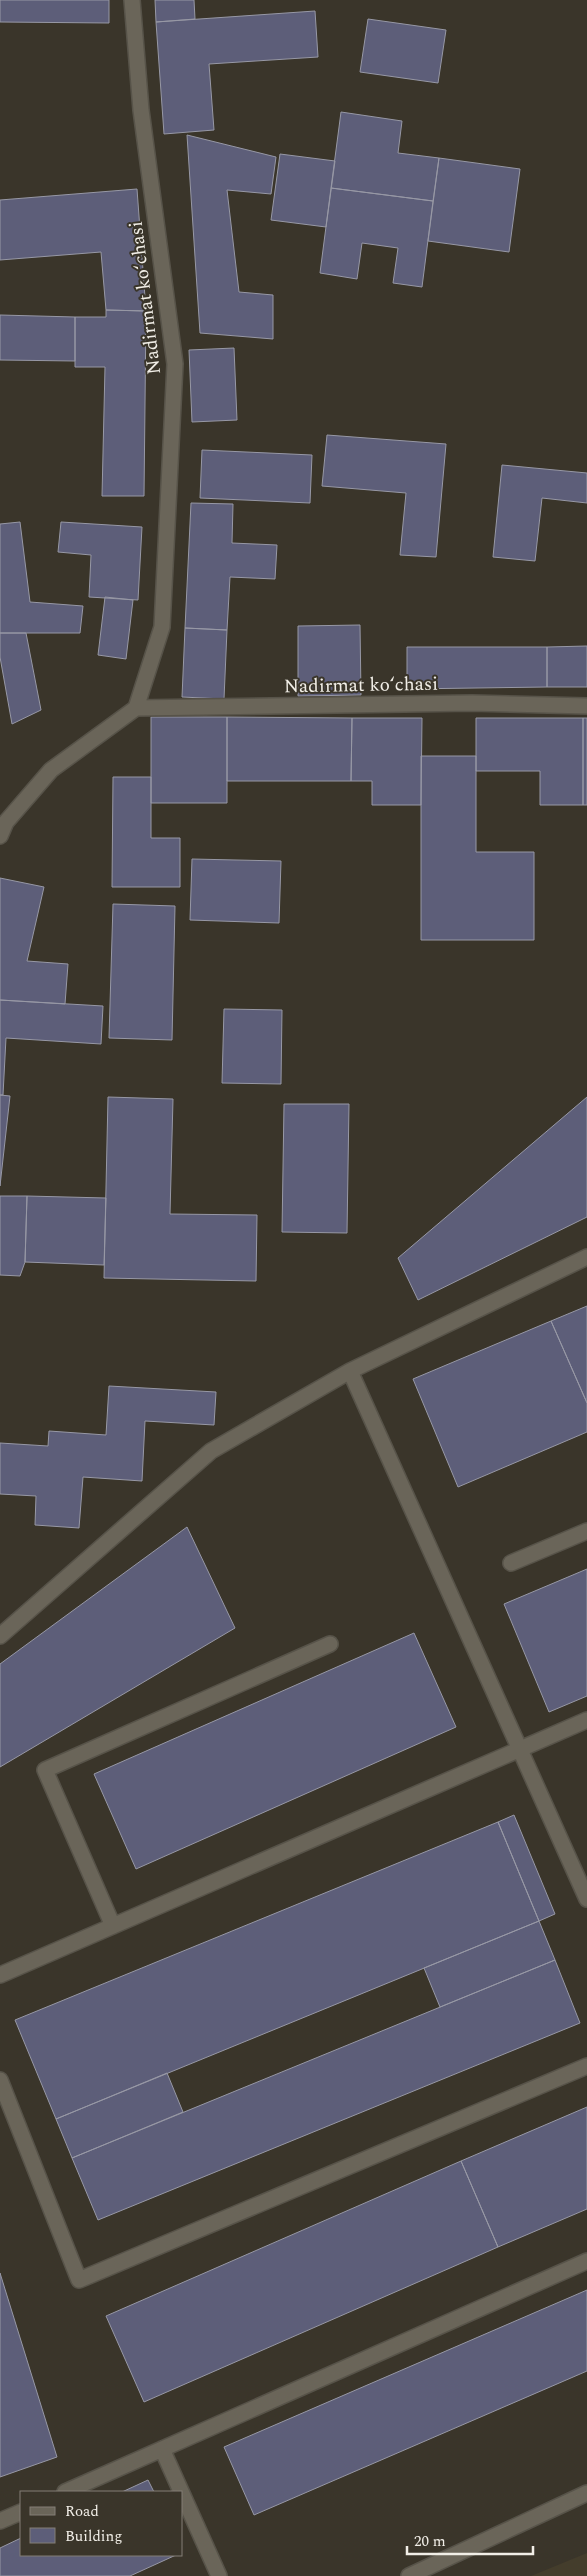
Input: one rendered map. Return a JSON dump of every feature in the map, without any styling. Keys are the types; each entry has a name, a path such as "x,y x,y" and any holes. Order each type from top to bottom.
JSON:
{"street":[{"name":"Nadirmat koʻchasi","path":"132,0 140,110 175,364 162,627 136,708 472,703 587,706"},
{"path":"0,836 6,822 51,770 136,708"},
{"path":"0,1636 211,1451 350,1371 587,1257"},
{"path":"350,1371 587,1899"},
{"path":"511,1563 587,1531"},
{"path":"113,1926 45,1770 330,1644"},
{"path":"0,1975 587,1720"},
{"path":"0,2080 79,2280 587,2066"},
{"path":"67,2491 587,2261"},
{"path":"162,2449 181,2491"},
{"path":"409,2576 587,2493"},
{"path":"182,2494 219,2576"},
{"path":"0,2521 20,2512"}],"shaded area":[{"path":"587,2553 587,2576 531,2576"}],"building":[{"path":"0,0 109,0 109,23 0,22"},
{"path":"155,0 194,0 195,19 156,22"},
{"path":"315,11 318,57 209,64 214,130 164,134 156,22"},
{"path":"368,19 446,30 438,83 360,72"},
{"path":"341,112 402,121 398,153 439,158 433,201 331,188"},
{"path":"187,135 276,157 271,194 227,190 239,292 273,295 273,339 200,333"},
{"path":"280,154 335,161 326,227 271,220"},
{"path":"439,158 520,169 509,252 428,241"},
{"path":"331,188 433,201 422,287 393,283 398,248 362,243 357,279 320,273"},
{"path":"137,189 146,311 106,310 101,252 0,260 0,200"},
{"path":"106,310 146,311 144,496 102,496 105,367 75,367 75,317 106,317"},
{"path":"0,315 75,317 75,361 0,360"},
{"path":"234,348 237,420 192,422 189,350"},
{"path":"327,435 446,444 436,557 400,555 406,493 322,486"},
{"path":"202,450 312,455 310,503 200,498"},
{"path":"502,465 587,473 587,503 542,498 535,561 493,557"},
{"path":"191,503 233,504 232,543 277,545 275,579 230,577 227,630 185,628"},
{"path":"20,522 30,602 83,606 80,633 0,633 0,524"},
{"path":"61,522 142,527 138,600 89,597 91,555 58,552"},
{"path":"105,597 133,600 126,659 98,655"},
{"path":"360,625 361,695 298,696 298,626"},
{"path":"185,628 227,630 224,699 182,697"},
{"path":"0,633 26,633 41,710 12,724 0,657"},
{"path":"587,646 587,687 547,687 547,647"},
{"path":"407,647 547,647 547,687 407,689"},
{"path":"151,717 227,717 227,803 151,803"},
{"path":"227,717 352,718 351,781 227,781"},
{"path":"352,718 422,718 421,805 372,805 372,781 351,781"},
{"path":"476,718 583,718 583,805 540,805 540,771 476,771"},
{"path":"583,718 587,718 587,805 583,805"},
{"path":"421,756 476,756 476,852 534,852 534,940 421,940"},
{"path":"113,777 151,777 151,838 180,838 180,887 112,887"},
{"path":"192,859 281,861 279,923 190,920"},
{"path":"0,878 44,887 27,961 68,964 65,1004 0,1000"},
{"path":"113,904 175,906 172,1040 109,1038"},
{"path":"0,1000 103,1006 101,1044 6,1038 3,1095 0,1095"},
{"path":"224,1009 282,1010 281,1084 222,1083"},
{"path":"0,1095 10,1096 0,1186"},
{"path":"108,1097 173,1099 170,1214 257,1215 256,1281 104,1278"},
{"path":"587,1097 587,1217 418,1300 398,1258"},
{"path":"284,1104 349,1104 347,1233 282,1232"},
{"path":"0,1196 27,1196 25,1262 20,1276 0,1275"},
{"path":"27,1196 106,1198 104,1265 25,1262"},
{"path":"587,1306 587,1403 551,1321"},
{"path":"551,1321 587,1403 587,1432 458,1487 413,1379"},
{"path":"109,1386 216,1392 214,1425 145,1421 142,1481 83,1477 79,1528 35,1525 36,1496 0,1494 0,1443 48,1446 49,1431 106,1435"},
{"path":"187,1527 235,1628 0,1767 0,1664"},
{"path":"587,1569 587,1696 549,1712 504,1604"},
{"path":"414,1633 456,1727 136,1869 94,1774"},
{"path":"514,1815 555,1914 539,1921 498,1822"},
{"path":"498,1822 539,1921 56,2119 15,2020"},
{"path":"539,1921 555,1960 440,2007 424,1968"},
{"path":"555,1960 580,2023 98,2220 72,2158"},
{"path":"167,2073 183,2112 72,2158 56,2119"},
{"path":"587,2107 587,2209 498,2247 461,2161"},
{"path":"461,2161 498,2247 144,2402 106,2316"},
{"path":"0,2273 57,2457 0,2477"},
{"path":"587,2290 587,2371 254,2515 224,2447"},
{"path":"148,2480 154,2491 124,2491"},
{"path":"20,2538 20,2556 174,2556 130,2576 0,2576 0,2548"}]}
